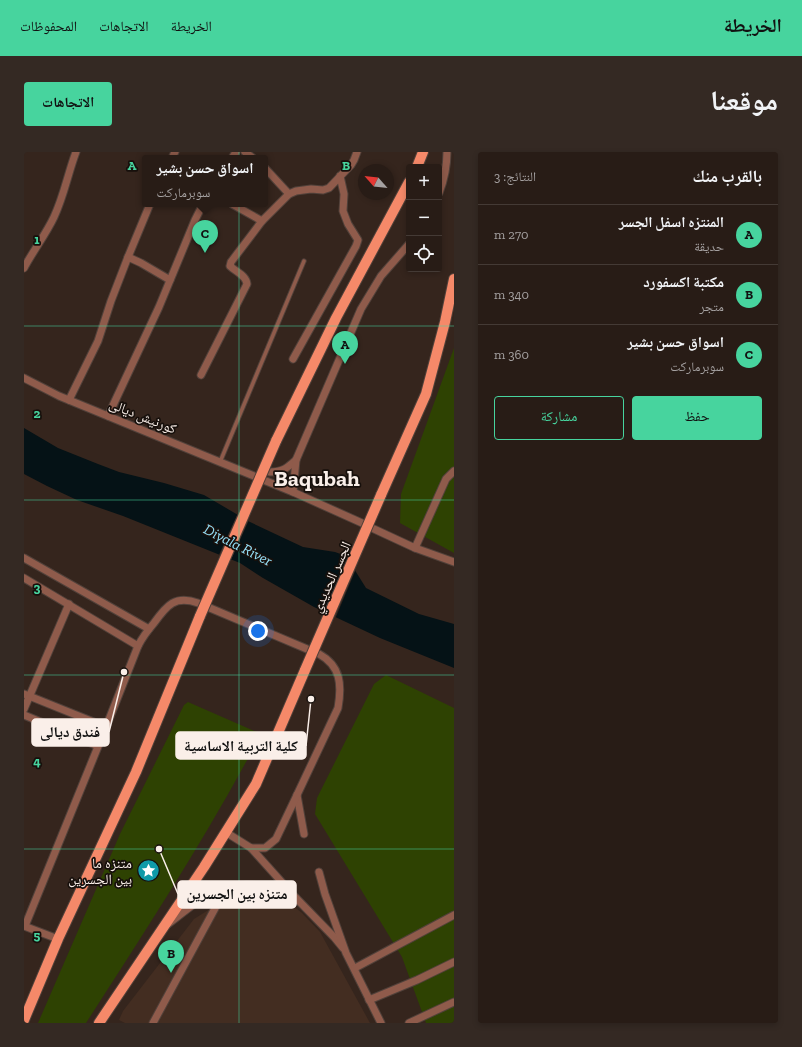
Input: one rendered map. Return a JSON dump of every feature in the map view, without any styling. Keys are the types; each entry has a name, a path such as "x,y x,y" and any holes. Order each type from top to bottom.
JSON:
{"main road":[{"path":"418,164 423,152"},
{"path":"24,1020 58,939 136,772 200,616 276,441 336,318 406,188"},
{"name":"الجسر الحديدي","path":"99,1023 227,833 256,784 426,394 445,322 454,279"}],"street":[{"path":"24,268 54,218 60,204 76,152"},
{"path":"201,375 247,284 247,281 243,276 234,271 230,266 231,262 262,221 288,194 296,191 311,189 323,190 329,188 351,165 357,152"},
{"path":"442,185 447,161 447,152"},
{"path":"268,171 288,194"},
{"path":"293,359 358,240 348,224 343,211 344,194 340,176"},
{"path":"69,400 98,341 111,300 149,207"},
{"path":"108,416 159,307 202,207"},
{"path":"237,207 262,221"},
{"path":"293,492 296,460 361,309 381,276 406,247"},
{"path":"128,257 170,280"},
{"name":"كورنيش ديالى","path":"24,378 69,400 244,472 255,474"},
{"path":"270,472 277,472 285,469 296,460"},
{"path":"415,548 446,479 454,472"},
{"path":"266,481 362,523"},
{"path":"374,529 415,548 453,559"},
{"path":"24,558 149,630"},
{"path":"24,578 138,646"},
{"path":"58,939 24,926 138,646 166,607 171,603 188,600 198,603"},
{"path":"24,710 27,695 69,604"},
{"path":"210,608 307,649"},
{"path":"250,848 264,848 276,839 338,708 340,684 337,673 330,662 319,654"},
{"path":"27,695 106,727"},
{"path":"24,715 98,746"},
{"path":"297,795 304,834"},
{"path":"227,833 250,848 334,937 346,953"},
{"path":"319,872 325,894 346,953 381,1023"},
{"path":"164,928 201,899 210,894 238,885 258,885 278,889 296,898"},
{"path":"153,1023 226,888"},
{"path":"354,968 454,915"},
{"path":"369,1000 417,980 454,962"},
{"path":"409,1023 454,1002"}],"lane":[{"path":"220,462 304,261"}],"shaded area":[{"path":"252,891 266,893 284,899 302,913 320,932 370,1023 125,1023 119,1020 123,1011 194,919 226,899"}],"green space":[{"path":"454,348 454,553 400,523 401,494"},
{"path":"386,675 454,708 454,1023 426,1023 402,957 315,814 317,798 374,684"},
{"path":"188,702 259,733 259,738 197,847 86,1023 38,1023 120,834 184,705"}],"water":[{"name":"Diyala River","path":"24,428 58,448 119,472 204,495 250,522 303,547 335,552 346,556 366,588 419,614 454,624 454,668 380,638 314,607 240,563 123,516 77,500 24,474"}],"pier":[{"path":"238,513 249,520 230,562 218,557"},
{"path":"348,556 356,569 335,619 323,613"}],"place":[{"name":"اسواق حسن بشير","path":"205,253"},
{"name":"المنتزه اسفل الجسر","path":"345,364"},
{"name":"فندق ديالى","path":"124,672"},
{"name":"كلية التربية الاساسية","path":"311,699"},
{"name":"متنزه بين الجسرين","path":"159,849"},
{"name":"متنزه ما بين الجسرين","path":"148,871"},
{"name":"مكتبة اكسفورد","path":"171,973"}],"district":[{"name":"Baqubah","path":"317,478"}]}
